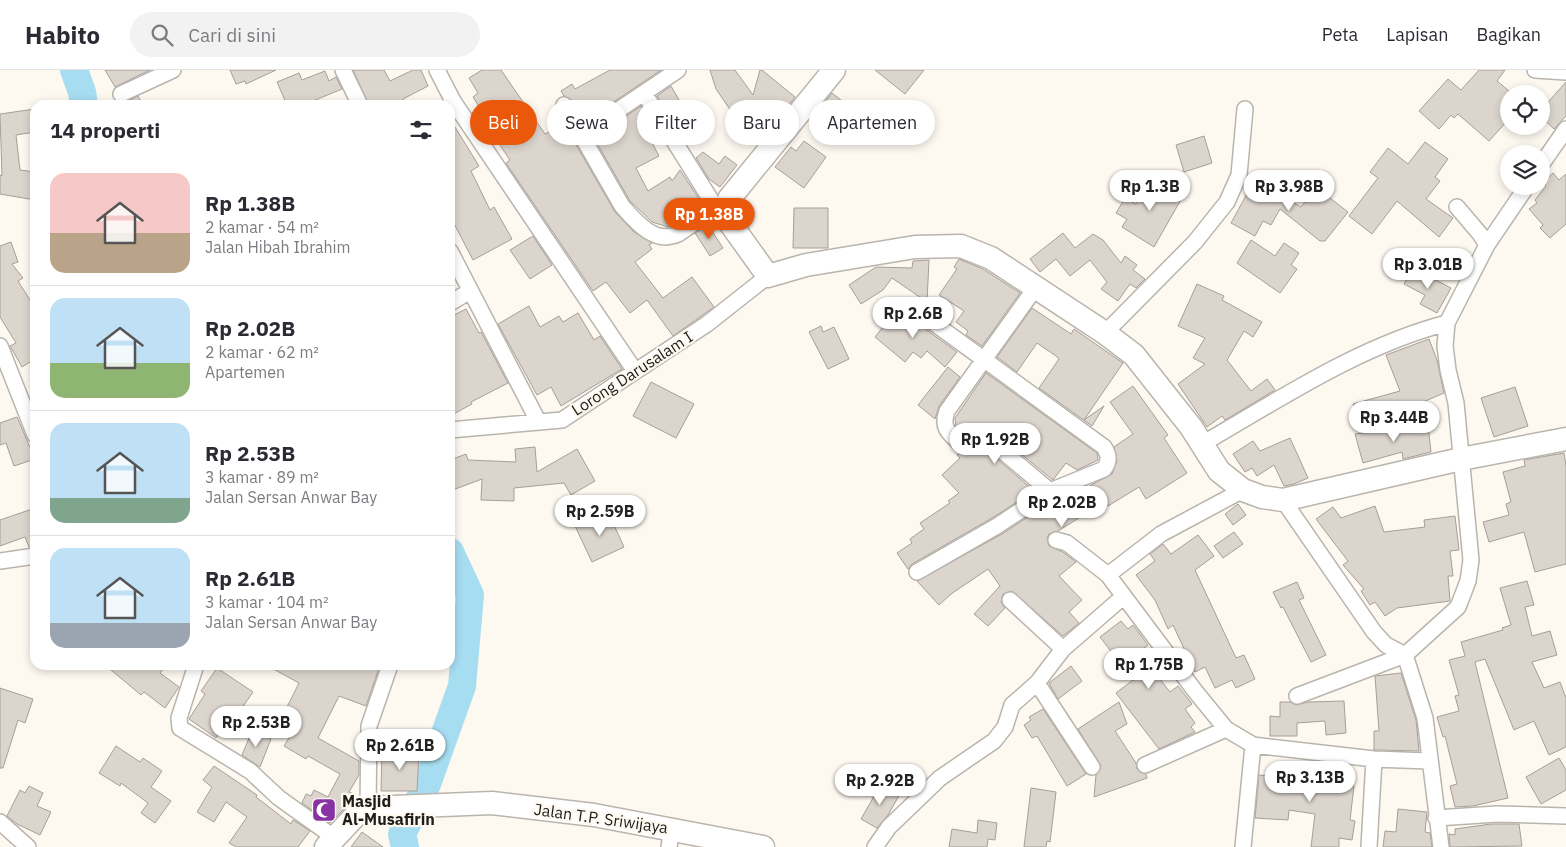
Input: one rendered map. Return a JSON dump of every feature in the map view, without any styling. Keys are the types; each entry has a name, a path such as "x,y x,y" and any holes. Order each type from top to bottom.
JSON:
{"street":[{"path":"122,94 173,70"},
{"path":"343,70 358,100"},
{"path":"437,70 452,100"},
{"path":"627,104 678,70"},
{"path":"587,145 622,206 632,218 658,237 669,239 722,204 834,70"},
{"path":"1535,70 1566,72"},
{"path":"644,93 728,212 730,224 768,276 806,265 915,247 961,246 992,258 1105,333 1134,355 1191,426 1219,471 1243,490 1262,497 1283,500 1461,459 1566,439"},
{"path":"455,104 635,371"},
{"path":"1105,333 1195,242 1227,202 1240,175 1245,109"},
{"path":"1550,152 1566,129"},
{"path":"1297,696 1405,655 1458,607 1468,581 1470,560 1456,403 1448,370 1445,346 1447,322 1487,245 1521,195"},
{"path":"1457,207 1487,245"},
{"path":"455,261 538,422"},
{"name":"Lorong Darusalam I","path":"455,430 562,420 706,324 768,276"},
{"path":"960,443 948,433 944,419 947,411 1036,287"},
{"path":"455,300 470,291"},
{"path":"916,310 1104,447 1108,454 1108,465 1104,469 1050,491 997,526 916,572"},
{"path":"1202,444 1334,368 1422,329 1447,322"},
{"path":"0,346 30,422"},
{"path":"987,438 1050,491"},
{"path":"1108,575 1161,534 1243,490"},
{"path":"1283,500 1374,632 1386,645 1405,655 1425,718 1441,847"},
{"path":"1056,540 1067,543 1108,575 1194,691 1226,729 1252,745 1374,759 1430,761"},
{"path":"0,561 30,557"},
{"path":"875,847 889,827 940,778 994,741 1005,727 1012,705 1037,683 1063,649 1124,596"},
{"path":"1010,600 1063,649"},
{"path":"194,670 179,718 180,728 244,766 331,842 358,813 372,807 369,726 388,670"},
{"path":"1037,683 1092,767"},
{"path":"1145,765 1226,729"},
{"path":"1243,847 1252,745"},
{"path":"1369,847 1374,759"},
{"name":"Jalan T.P. Sriwijaya","path":"372,807 492,803 670,838 763,847"},
{"path":"1436,818 1513,814 1566,816"},
{"path":"0,822 28,847"}],"building":[{"path":"105,70 150,70 115,87"},
{"path":"230,70 276,70 246,84 245,81 236,84"},
{"path":"353,70 384,70 390,81 413,70 421,70 428,86 404,100 367,100"},
{"path":"482,70 501,70 522,100 475,100 473,97 478,93 469,78"},
{"path":"610,70 661,70 617,100 572,100 564,96 561,91 572,84 575,89"},
{"path":"710,70 735,70 753,95 760,70 762,70 795,97 793,100 725,100 725,102 716,89"},
{"path":"875,70 924,70 905,94"},
{"path":"1479,70 1505,70 1497,81 1502,85 1500,85 1500,129 1489,141 1458,114 1454,118 1451,115 1439,129 1419,111 1448,79 1461,90"},
{"path":"325,71 329,81 336,77 342,89 315,100 285,100 277,82 299,73 302,80"},
{"path":"1566,82 1566,116 1554,129 1550,125 1550,100"},
{"path":"671,86 679,100 660,100 657,96"},
{"path":"832,93 841,100 826,100"},
{"path":"138,96 140,100 130,100"},
{"path":"637,109 637,145 653,145 659,156 636,168 648,191 670,177 672,181 680,170 703,205 668,227 652,222 630,201 598,145 627,145 627,116"},
{"path":"30,110 30,133 16,135 20,170 30,171 30,199 0,194 0,175 2,176 0,114"},
{"path":"537,122 545,134 547,133 547,145 576,145 615,212 634,232 652,243 649,245 652,249 635,262 663,298 692,277 714,307 673,336 647,300 630,313 606,282 593,291 506,163 510,160 500,145 537,145"},
{"path":"455,127 479,166 471,171 490,210 494,207 512,239 473,260 455,226"},
{"path":"1204,136 1212,163 1184,172 1176,145"},
{"path":"804,141 826,157 804,188 775,167 791,147 796,151"},
{"path":"1425,142 1448,159 1435,177 1440,181 1426,199 1453,218 1439,237 1397,201 1372,234 1349,216 1378,178 1370,172 1388,148 1408,164"},
{"path":"703,152 719,164 725,156 737,165 720,187 709,179 696,158"},
{"path":"1553,173 1559,180 1566,174 1566,224 1550,238 1540,228 1543,225 1529,209 1537,203 1535,200 1539,195 1550,195 1550,176"},
{"path":"1153,177 1183,196 1154,247 1122,227 1127,219 1116,213 1125,198 1136,204"},
{"path":"1254,181 1301,207 1316,187 1348,212 1325,241 1320,241 1280,209 1271,225 1263,221 1255,236 1231,223"},
{"path":"794,208 828,208 828,248 793,248"},
{"path":"708,225 723,248 710,256 695,233"},
{"path":"1063,233 1075,248 1093,234 1103,240 1121,263 1125,256 1137,265 1133,270 1145,279 1136,288 1130,284 1118,301 1101,289 1107,282 1090,260 1070,276 1056,259 1040,272 1030,259"},
{"path":"533,236 552,265 530,279 510,250"},
{"path":"1251,240 1275,256 1284,243 1299,253 1291,265 1297,269 1280,293 1237,263"},
{"path":"11,242 18,262 12,264 23,278 18,281 30,300 30,362 22,367 10,346 16,343 0,317 0,246"},
{"path":"959,259 983,269 1020,293 982,346 966,335 968,331 956,322 964,311 939,295 957,269 954,267"},
{"path":"929,260 927,302 892,278 883,290 861,304 849,285 876,267 912,268 913,261"},
{"path":"1413,268 1451,288 1437,313 1420,304 1425,295 1404,284"},
{"path":"1197,284 1224,296 1222,300 1262,322 1253,337 1244,331 1227,360 1251,391 1267,379 1275,390 1225,420 1222,416 1207,427 1178,384 1205,364 1193,358 1205,338 1178,326"},
{"path":"529,306 540,327 559,316 563,322 578,313 594,340 600,336 622,369 561,406 551,387 537,395 498,324"},
{"path":"900,306 910,318 957,352 945,367 927,351 921,358 913,352 905,362 875,337"},
{"path":"1032,308 1071,334 1074,329 1123,363 1084,420 1104,406 1092,426 1039,388 1059,359 1056,356 1037,343 1017,372 997,357"},
{"path":"466,309 479,333 481,332 508,383 471,402 472,404 455,413 455,314"},
{"path":"821,326 823,332 834,327 849,359 828,369 809,332"},
{"path":"1429,339 1437,360 1444,393 1360,429 1353,404 1400,391 1386,355"},
{"path":"948,367 960,377 939,406 935,419 918,405"},
{"path":"986,373 1097,453 1098,460 1077,470 1066,463 1053,480 993,431 983,429 978,436 981,445 1034,491 992,518 912,564 908,569 897,553 912,543 910,539 924,529 920,523 950,503 948,501 959,493 942,475 960,458 957,455 967,449 972,441 956,427 955,418"},
{"path":"651,382 694,404 676,438 633,416"},
{"path":"1133,386 1168,435 1164,438 1187,473 1146,499 1139,487 1108,506 1103,497 1079,511 1082,516 1058,531 1049,534 1047,538 1049,546 1063,552 1076,562 1059,576 1082,600 1069,612 1079,623 1063,636 1012,591 1003,594 1001,602 1005,608 988,626 974,614 1000,586 988,569 951,594 939,605 917,581 1002,534 1046,505 1049,507 1051,505 1054,510 1093,484 1112,474 1117,461 1114,447 1133,434 1110,402"},
{"path":"1515,387 1528,426 1494,437 1481,398"},
{"path":"17,417 30,447 30,461 14,466 6,443 0,445 0,423"},
{"path":"1428,425 1431,452 1403,459 1402,452 1363,463 1355,434"},
{"path":"1290,438 1308,478 1294,484 1284,486 1274,465 1257,476 1252,468 1245,472 1233,454 1253,441 1260,451"},
{"path":"535,447 537,472 577,449 595,481 571,495 564,483 514,488 514,501 481,500 482,479 455,489 455,458 466,454 468,460 516,462 515,449"},
{"path":"1564,453 1566,466 1566,564 1535,572 1524,532 1489,542 1483,522 1509,515 1506,504 1511,502 1503,472 1525,466 1524,460"},
{"path":"1238,504 1246,515 1233,525 1225,514"},
{"path":"1375,506 1384,532 1425,527 1424,520 1455,516 1459,550 1450,551 1453,576 1448,576 1450,601 1397,608 1385,616 1375,602 1370,605 1361,591 1364,589 1343,565 1348,561 1316,519 1333,507 1341,518"},
{"path":"30,510 30,547 25,537 0,546 0,520"},
{"path":"608,512 624,547 592,562 575,526"},
{"path":"1234,532 1243,544 1223,558 1214,546"},
{"path":"1198,535 1214,556 1195,570 1236,658 1244,655 1255,679 1236,688 1232,680 1215,688 1205,667 1195,672 1173,625 1168,629 1155,600 1136,575 1155,561 1150,554 1163,544 1171,554"},
{"path":"1527,581 1534,605 1525,607 1532,636 1550,631 1557,655 1532,662 1544,688 1560,682 1566,698 1566,747 1549,755 1534,721 1514,730 1485,659 1475,662 1508,798 1473,806 1455,807 1450,786 1457,784 1445,736 1443,737 1437,717 1459,711 1455,696 1459,695 1449,660 1465,656 1461,642 1503,630 1502,628 1511,625 1500,588"},
{"path":"1297,582 1304,598 1299,600 1326,655 1311,662 1283,607 1281,608 1273,592"},
{"path":"1121,621 1128,629 1133,625 1148,645 1139,652 1170,692 1178,686 1192,704 1185,709 1195,723 1191,727 1195,732 1159,749 1116,693 1133,680 1100,637"},
{"path":"1071,666 1082,681 1058,699 1049,683"},
{"path":"111,670 162,670 160,673 179,687 165,708 144,692 141,695"},
{"path":"216,670 220,670 253,692 237,715 234,712 216,738 189,719 205,694 201,691"},
{"path":"275,670 378,670 366,706 339,696 318,738 359,761 359,775 349,792 352,793 346,807 330,823 302,803 306,794 311,796 314,790 328,797 340,774 308,756 306,759 284,746 301,718 285,711 299,683"},
{"path":"1401,673 1416,720 1419,751 1374,750 1374,731 1379,731 1375,676"},
{"path":"0,688 33,699 25,723 18,720 3,768 0,768"},
{"path":"1344,701 1346,733 1326,735 1325,721 1297,723 1297,736 1270,736 1270,716 1280,717 1280,702 1290,702 1296,705 1308,702"},
{"path":"1119,702 1127,724 1115,731 1136,763 1137,769 1146,774 1147,778 1094,797 1096,775 1101,766 1078,729"},
{"path":"1043,709 1086,774 1067,786 1037,736 1032,738 1024,725 1031,720 1029,717"},
{"path":"252,731 271,739 260,767 242,755"},
{"path":"116,746 140,762 143,758 162,771 151,787 171,801 155,823 141,813 148,803 121,783 120,786 99,773"},
{"path":"382,750 419,752 417,791 381,791"},
{"path":"1559,758 1566,770 1566,790 1541,804 1526,777"},
{"path":"1313,761 1335,764 1333,783 1354,786 1350,820 1355,821 1352,840 1339,838 1339,847 1311,847 1315,814 1289,810 1288,820 1255,818 1259,775 1311,780"},
{"path":"214,766 257,795 256,797 291,824 293,820 310,831 298,847 236,847 229,843 247,817 226,802 214,822 197,812 212,787 203,780"},
{"path":"881,784 900,794 888,815 877,828 861,819"},
{"path":"29,786 43,793 37,806 51,812 40,835 17,824 7,816 20,790 25,793"},
{"path":"1031,788 1056,792 1050,842 1047,841 1046,847 1024,847"},
{"path":"1398,809 1427,812 1425,832 1430,833 1432,847 1383,847 1385,831 1396,832"},
{"path":"978,820 997,823 995,840 988,839 987,847 949,847 952,829 977,833"},
{"path":"1491,824 1519,824 1522,846 1450,847 1449,834 1455,835 1455,829"},
{"path":"362,832 383,847 351,847"}],"waterway":[{"path":"74,70 83,100"},
{"path":"405,847 402,834 427,784 462,686 470,595 455,563"}],"place":[{"name":"Masjid Al-Musafirin","path":"324,810"}]}
